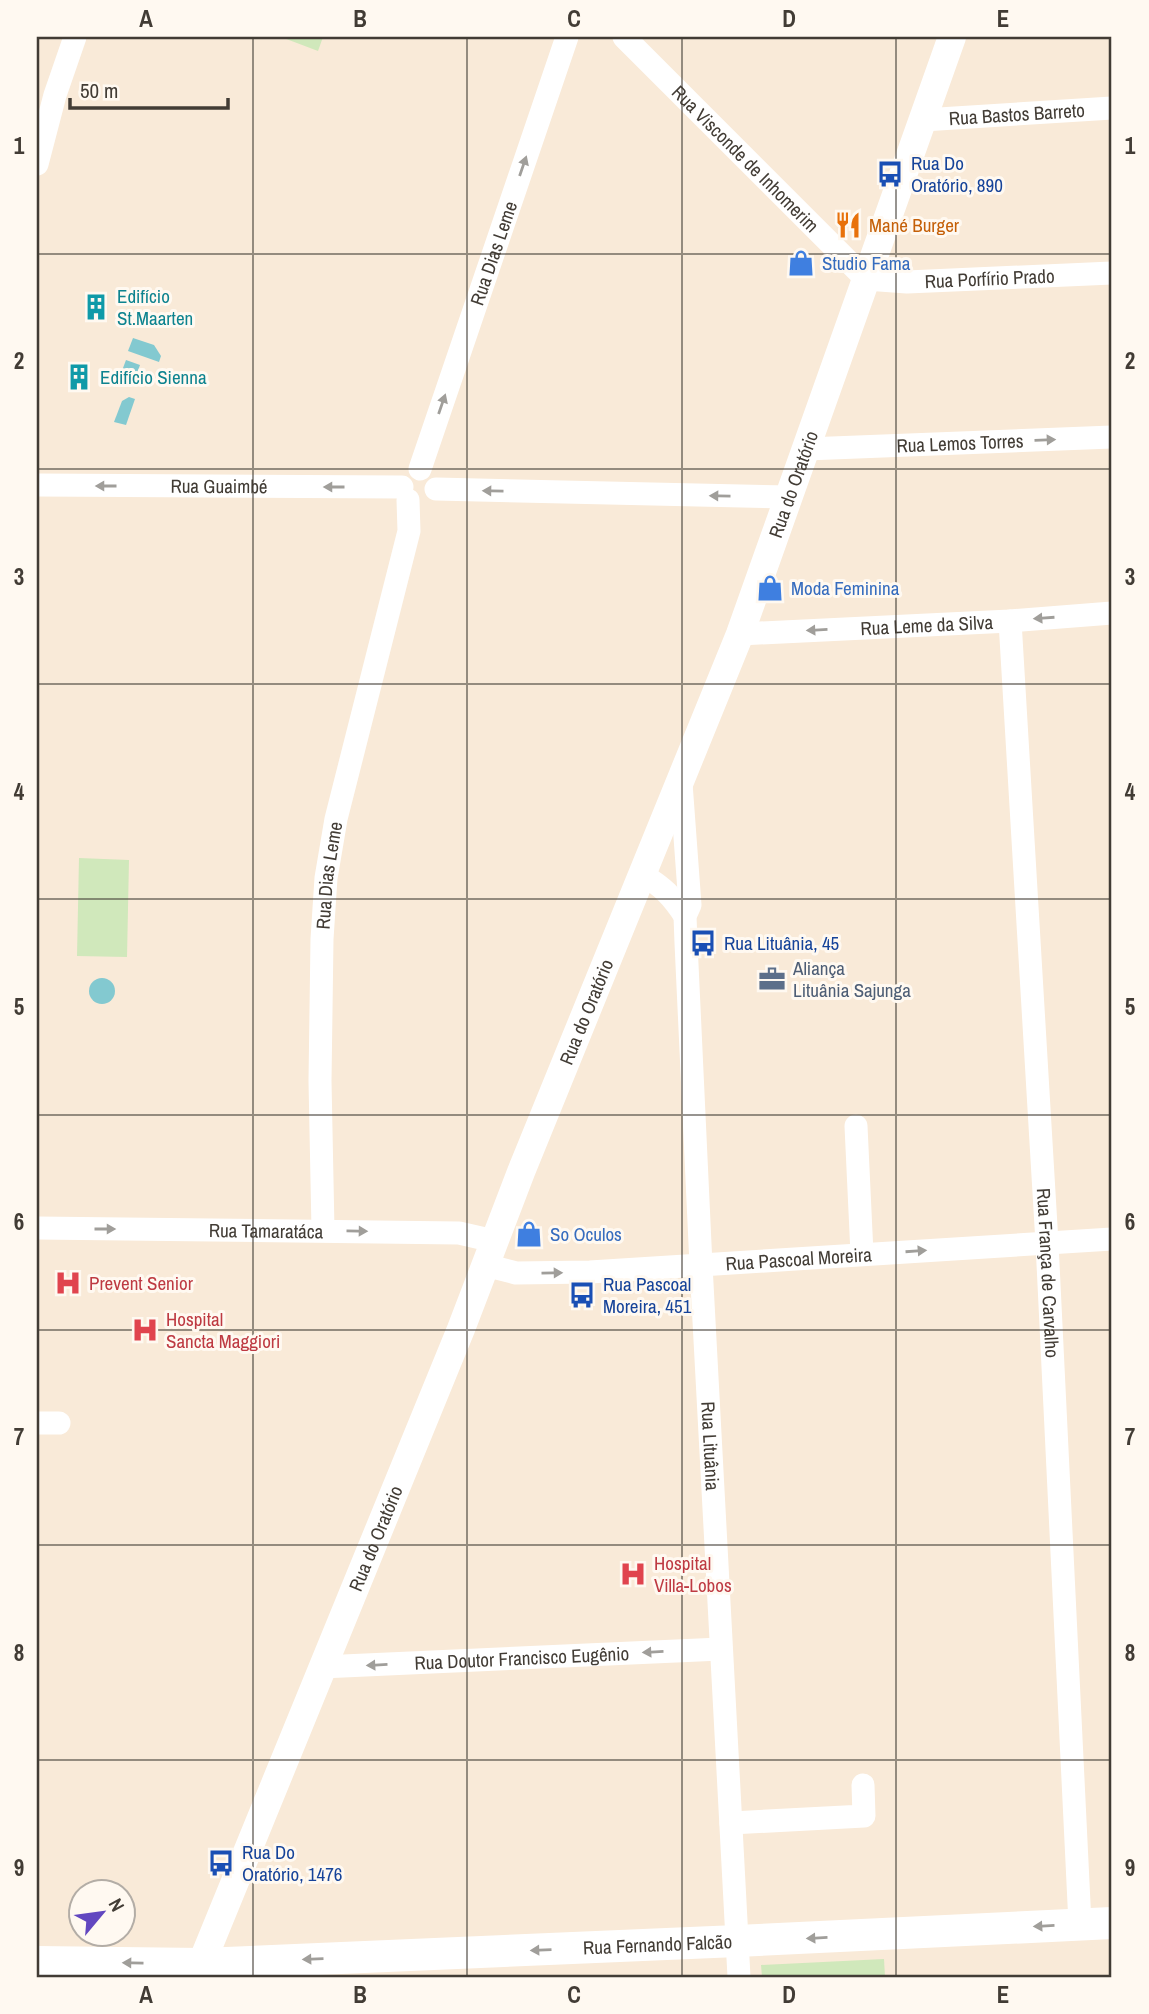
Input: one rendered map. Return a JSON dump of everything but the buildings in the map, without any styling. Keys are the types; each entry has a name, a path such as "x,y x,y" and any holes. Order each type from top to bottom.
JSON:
{"main road":[{"name":"Rua Fernando Falcão","path":"37,1962 199,1971 1112,1923"}],"street":[{"path":"37,164 55,95 75,37"},
{"name":"Rua Dias Leme","path":"323,1230 321,939 336,819 419,494 436,482 433,475 420,469 567,37"},
{"name":"Rua Visconde de Inhomerim","path":"624,37 866,279"},
{"name":"Rua do Oratório","path":"199,1971 740,634 952,37"},
{"name":"Rua Bastos Barreto","path":"923,120 1112,108"},
{"name":"Rua Porfírio Prado","path":"866,279 907,282 1112,273"},
{"name":"Rua Lemos Torres","path":"806,449 1112,438"},
{"name":"Rua Guaimbé","path":"37,485 419,494 789,497"},
{"name":"Rua Leme da Silva","path":"740,634 1112,614"},
{"name":"Rua França de Carvalho","path":"1010,621 1047,1242 1080,1924"},
{"name":"Rua Lituânia","path":"681,782 690,905 685,916 701,1265 739,1977"},
{"path":"654,846 678,860 688,880"},
{"path":"643,875 661,886 685,916"},
{"path":"856,1126 862,1254"},
{"name":"Rua Tamaratáca","path":"37,1228 459,1233 489,1253"},
{"name":"Rua Pascoal Moreira","path":"489,1253 516,1273 590,1272 1112,1239"},
{"name":"Rua Doutor Francisco Eugênio","path":"321,1667 721,1649"},
{"path":"731,1823 863,1816 863,1785"}],"green space":[{"path":"281,37 323,37 318,51"},
{"path":"79,858 129,860 127,957 77,956"},
{"path":"884,1959 885,1977 762,1977 761,1965"}],"water":[{"path":"133,338 154,345 161,356 159,362 128,351"},
{"path":"126,360 140,365 134,381 120,376"},
{"path":"129,397 135,399 126,425 114,422 122,401"},
{"path":"102,978 111,982 115,991 111,1000 102,1004 93,1000 89,991 93,982"}],"place":[{"name":"Rua Do Oratório, 890","path":"890,174"},
{"name":"Mané Burger","path":"848,225"},
{"name":"Studio Fama","path":"801,263"},
{"name":"Edifício St.Maarten","path":"96,307"},
{"name":"Edifício Sienna","path":"79,377"},
{"name":"Moda Feminina","path":"770,588"},
{"name":"Rua Lituânia, 45","path":"703,943"},
{"name":"Aliança Lituânia Sajunga","path":"772,979"},
{"name":"So Oculos","path":"529,1234"},
{"name":"Prevent Senior","path":"68,1283"},
{"name":"Rua Pascoal Moreira, 451","path":"582,1295"},
{"name":"Hospital Sancta Maggiori","path":"145,1330"},
{"name":"Hospital Villa-Lobos","path":"633,1574"},
{"name":"Rua Do Oratório, 1476","path":"221,1863"}]}
